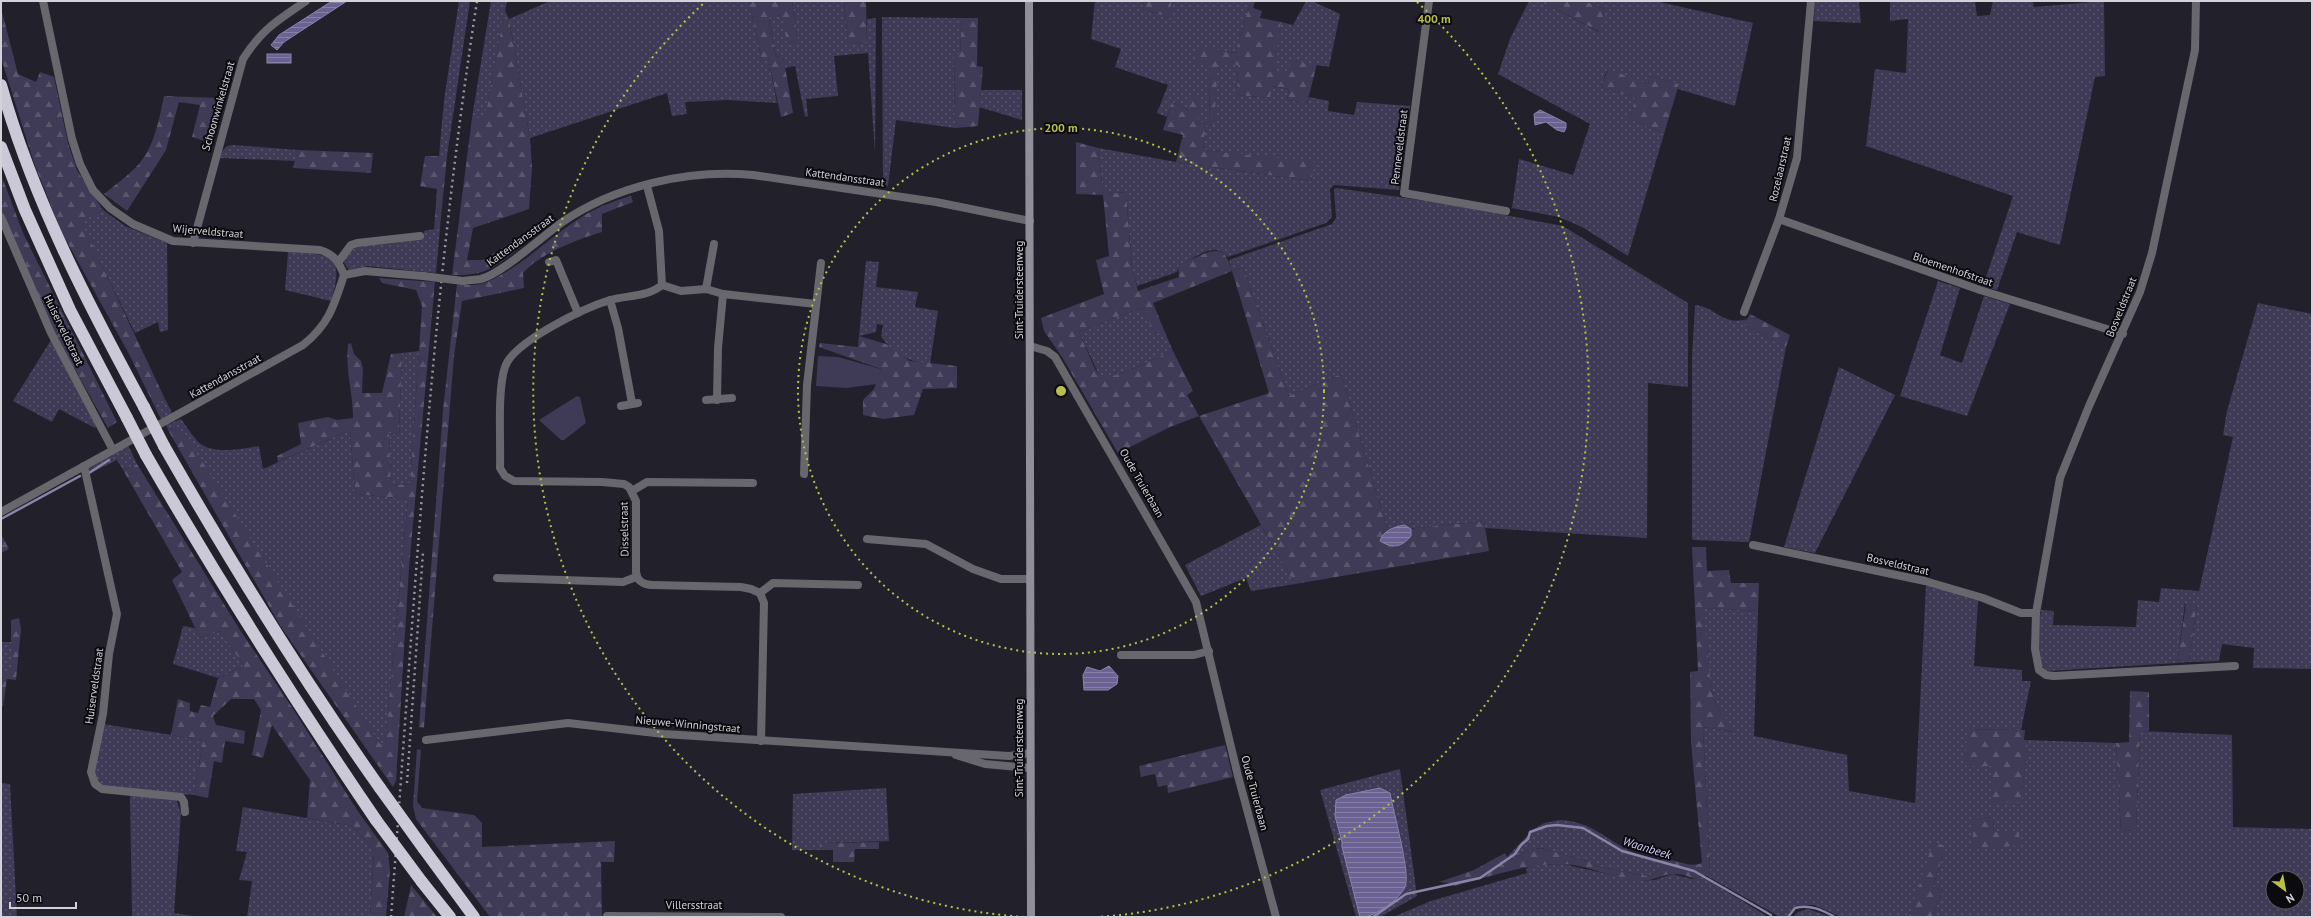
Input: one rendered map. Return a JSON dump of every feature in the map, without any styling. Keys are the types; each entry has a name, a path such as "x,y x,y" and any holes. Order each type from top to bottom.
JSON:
{"highway":[{"path":"1,85 41,200 86,299 164,446 268,622 328,716 474,917"},
{"path":"1,147 25,210 70,310 146,455 256,640 376,820 450,917"}],"main road":[{"name":"Sint-Truidersteenweg","path":"1029,1 1031,917"}],"street":[{"name":"Wijerveldstraat","path":"43,1 72,139 80,164 94,190 110,208 133,224 173,241 320,250 328,252 339,261"},
{"name":"Schoonwinkelstraat","path":"193,243 243,59 257,38 274,22 306,1"},
{"name":"Penneveldstraat","path":"1429,1 1404,193 1506,211"},
{"name":"Rozelaarstraat","path":"1744,312 1779,219 1797,158 1811,1"},
{"name":"Bosveldstraat","path":"2196,1 2195,50 2152,253 2140,292 2123,334 2089,406 2060,478 2036,612 2035,649 2037,666 2046,675 2235,666"},
{"name":"Kattendansstraat","path":"1,512 303,345 318,333 331,314 344,275 364,271 463,281 482,279 496,272 561,223 603,199 647,186 686,176 726,172 936,202 1030,221"},
{"path":"647,186 659,231 662,285 681,291 706,289 723,294 816,304"},
{"name":"Huiserveldstraat","path":"1,218 51,333 113,450"},
{"name":"Bloemenhofstraat","path":"1779,219 1980,290 2123,334"},
{"path":"344,275 339,261 351,245 357,243 420,236"},
{"path":"706,289 714,244"},
{"path":"549,262 556,260 578,313"},
{"path":"804,474 807,385 821,263"},
{"name":"Disselstraat","path":"636,577 636,501 632,491 624,484 514,480 505,476 500,468 501,383 505,367 510,357 520,346 578,313 610,300 654,292 662,285"},
{"path":"717,400 718,348 723,294"},
{"path":"610,300 635,403 621,406"},
{"name":"Oude Truierbaan","path":"1030,346 1047,351 1055,357 1194,597 1209,651 1240,784 1276,917"},
{"path":"706,400 732,398"},
{"name":"Huiserveldstraat","path":"84,466 117,614 109,654 103,714 91,772 95,784 102,789 181,797 184,802 185,812"},
{"path":"632,491 647,482 753,483"},
{"path":"867,540 926,544 973,569 1001,579 1030,579"},
{"name":"Bosveldstraat","path":"1753,545 1925,581 1983,598 2021,613 2036,612"},
{"path":"497,578 623,582 636,577 647,585 741,587 760,593 764,603 761,741"},
{"path":"760,593 773,583 858,586"},
{"path":"1121,655 1194,655 1209,651"},
{"name":"Nieuwe-Winningstraat","path":"426,740 568,723 664,734 761,741 807,742 1009,756 1030,753"},
{"name":"Nieuwe-Winningstraat","path":"950,753 986,764 1030,768"},
{"name":"Villersstraat","path":"607,916 781,917"}],"green space":[{"path":"459,1 470,1 447,156 439,156 444,100"},
{"path":"491,1 507,1 505,11 509,19 503,19 485,119 472,118"},
{"path":"550,1 749,1 762,60 768,57 777,103 728,100 685,102 687,114 672,116 667,93 530,138 509,19"},
{"path":"749,1 792,1 798,42 787,43 781,14 769,18 776,57 783,55 793,113 781,117 768,58 762,60"},
{"path":"792,1 844,1 848,43 867,42 867,19 876,18 875,153 868,53 834,56 838,96 806,99 808,116 805,117 795,66 785,68 783,55 776,57 769,17 782,14 787,43 798,42"},
{"path":"844,1 866,1 867,42 848,43"},
{"path":"1095,1 1144,1 1142,9 1171,18 1171,1 1251,1 1235,53 1199,47 1210,66 1209,124 1214,125 1217,62 1238,64 1237,95 1270,98 1271,86 1289,89 1287,100 1307,103 1309,97 1329,101 1328,111 1354,115 1357,102 1410,106 1399,190 1334,185 1330,189 1332,217 1326,223 1228,257 1217,250 1208,251 1178,267 1177,272 1137,286 1132,267 1126,192 1103,194 1098,148 1176,162 1311,181 1314,163 1203,150 1206,124 1198,121 1188,110 1172,102 1167,117 1157,113 1168,85 1115,67 1121,49 1091,39"},
{"path":"1144,1 1171,1 1171,18 1142,9"},
{"path":"1251,1 1255,1 1253,8 1262,11 1260,18 1281,22 1274,72 1287,73 1292,61 1317,64 1307,103 1287,100 1289,89 1272,86 1270,98 1237,95 1238,65 1218,62 1214,125 1209,124 1210,66 1195,63 1199,46 1235,53"},
{"path":"1306,1 1312,1 1340,14 1329,67 1293,61 1287,73 1273,73 1281,22 1293,25"},
{"path":"1529,1 1540,1 1599,32 1605,9 1585,1 1655,1 1753,23 1735,106 1678,89 1679,84 1650,76 1648,84 1607,70 1601,87 1636,98 1629,118 1664,134 1628,256 1582,227 1559,217 1512,208 1519,159 1573,175 1590,124 1498,74 1510,39"},
{"path":"1540,1 1585,1 1605,9 1600,32"},
{"path":"1815,1 1859,1 1861,23 1814,21"},
{"path":"1890,1 1975,1 1977,16 1990,15 1993,1 2033,1 2034,7 2104,1 2105,76 2095,77 2060,245 2017,232 1997,290 1983,286 2013,196 1866,146 1875,69 1906,73 1908,19 1890,21"},
{"path":"1,8 18,74 36,82 40,72 54,77 68,143 77,170 103,210 81,221 165,399 154,405 129,354 61,231 34,163 1,58"},
{"path":"882,17 962,18 960,54 954,54 955,128 896,120 888,186 883,185"},
{"path":"962,18 978,18 977,66 983,67 978,126 955,128 954,54 960,54"},
{"path":"503,19 509,19 530,138 532,168 529,209 473,228 467,260 482,260 515,240 521,247 497,265 483,272 452,275 472,118 485,118"},
{"path":"1608,69 1648,84 1650,76 1679,84 1664,134 1629,118 1636,98 1601,87"},
{"path":"981,90 1022,90 1022,120 979,107"},
{"path":"1191,94 1201,96 1198,121 1206,124 1203,150 1315,162 1311,181 1176,162 1183,135 1163,130 1172,102 1188,110"},
{"path":"164,96 219,98 208,142 192,137 200,105 179,102 166,150 127,211 104,194 139,164 149,149 156,132"},
{"path":"1076,142 1098,148 1103,194 1126,192 1132,267 1138,291 1179,277 1178,267 1192,259 1213,251 1221,252 1225,255 1232,271 1153,303 1164,330 1156,334 1140,308 1079,332 1095,369 1100,376 1118,375 1173,351 1193,391 1187,395 1199,416 1170,427 1118,453 1062,357 1044,331 1041,318 1104,294 1096,260 1109,256 1103,195 1076,194"},
{"path":"233,145 298,150 295,161 220,158 227,146"},
{"path":"298,150 373,153 371,173 293,168"},
{"path":"425,156 447,156 440,228 434,230 437,189 420,186"},
{"path":"1,174 23,233 117,422 108,428 55,334 8,231 1,210"},
{"path":"1336,188 1440,203 1563,226 1688,303 1688,387 1648,383 1647,538 1485,528 1484,521 1388,531 1341,374 1289,396 1243,267 1232,271 1229,260 1332,224 1336,218 1334,190"},
{"path":"631,196 633,202 602,214 602,232 560,248 530,266 523,273 524,288 462,301 454,356 424,728 419,727 443,410 457,284 480,284 501,275 588,213 609,203"},
{"path":"103,210 125,226 167,243 168,330 160,332 158,322 135,333 80,221"},
{"path":"440,228 436,273 368,266 349,270 343,261 355,247 422,240 424,231"},
{"path":"288,252 315,254 324,256 331,260 335,265 337,274 331,301 285,290"},
{"path":"866,261 879,262 876,287 918,292 915,307 938,311 930,364 908,359 896,353 881,336 883,325 877,324 876,332 859,336"},
{"path":"1243,267 1289,396 1341,374 1388,531 1484,521 1489,551 1295,584 1199,416 1269,393 1232,271"},
{"path":"379,278 435,282 409,568 396,781 393,787 281,627 168,430 178,429 184,433 380,744 385,744 408,499 355,494 350,430 278,462 277,456 301,444 298,423 328,417 337,420 353,418 348,372 348,344 351,343 354,354 361,361 363,369 362,393 382,393 391,354 402,353 399,434 389,433 391,485 410,484 422,306 416,290 382,283"},
{"path":"1938,281 1960,288 1940,355 1962,363 1984,296 2010,304 1967,416 1900,396"},
{"path":"2258,303 2312,314 2312,669 2253,668 2254,648 2222,644 2219,661 2189,662 2197,605 2185,604 2177,663 2047,671 2042,666 2039,659 2037,643 2041,610 2054,611 2053,625 2136,627 2138,600 2159,602 2161,588 2199,591 2233,437 2223,435 2227,411"},
{"path":"1695,305 1702,306 1731,320 1747,319 1744,325 1786,347 1749,542 1693,540 1692,538 1692,358"},
{"path":"1140,308 1156,334 1164,330 1173,351 1118,375 1100,377 1079,332"},
{"path":"1750,314 1790,335 1786,347 1744,325"},
{"path":"859,336 886,344 910,361 957,366 957,388 923,389 914,415 883,419 863,415 863,400 874,389 881,369 819,347 820,343 858,347"},
{"path":"51,340 99,423 95,428 59,409 52,422 13,401"},
{"path":"419,351 410,484 391,485 389,433 399,434 402,353"},
{"path":"818,356 838,357 881,369 877,384 846,388 816,386"},
{"path":"1839,367 1895,395 1815,553 1784,547"},
{"path":"577,396 580,397 586,423 564,440 561,440 539,420"},
{"path":"165,399 172,413 161,419 154,405"},
{"path":"181,419 198,442 211,449 227,450 259,446 263,469 350,430 355,494 408,499 385,744 380,744 178,429 168,430 166,425"},
{"path":"128,445 137,464 123,470 117,460 89,474 88,468"},
{"path":"137,464 240,630 295,712 357,810 388,853 390,870 386,917 370,917 374,851 353,826 307,818 310,780 272,725 263,758 252,755 261,710 254,699 231,699 213,716 216,725 245,731 244,744 225,741 222,763 214,761 208,798 194,795 203,740 171,735 178,699 190,703 190,711 198,713 201,705 210,707 218,678 244,666 220,631 200,638 172,580 182,572 123,470"},
{"path":"1261,525 1295,584 1251,591 1246,578 1201,596 1185,565"},
{"path":"1,534 9,549 1,553"},
{"path":"1692,547 1706,547 1707,571 1729,570 1731,583 1759,583 1758,611 1704,608 1711,689 1717,706 1735,732 1703,727 1710,871 1700,878 1692,878 1680,874 1674,874 1638,881 1619,878 1580,866 1561,864 1534,866 1493,875 1454,886 1449,883 1439,882 1474,870 1505,853 1507,857 1513,859 1528,850 1541,848 1587,861 1600,867 1648,876 1660,870 1660,860 1671,860 1692,865 1702,863 1691,742 1690,672 1698,671"},
{"path":"1926,585 1978,601 1974,666 2022,670 2022,681 2031,681 2021,730 1967,729 1991,766 2021,801 2028,740 2116,743 2121,831 2136,830 2140,731 2232,735 2233,827 2312,829 2312,917 1932,917 1943,890 1933,887 1943,856 1934,842 1909,917 1841,917 1814,905 1804,905 1795,906 1786,917 1780,917 1705,875 1710,871 1703,727 1734,732 1717,706 1711,689 1703,608 1758,611 1754,736 1847,755 1849,791 1915,803","holes":["1993,817 1994,832 1973,819"]},
{"path":"2186,604 2197,604 2189,662 2177,663"},
{"path":"19,618 21,629 16,680 7,679 3,706 1,706 1,671 11,671 11,620"},
{"path":"183,626 195,628 200,638 220,631 244,666 218,678 173,664"},
{"path":"1,642 12,642 11,671 1,671"},
{"path":"2130,691 2149,692 2149,731 2140,731 2136,830 2121,831 2116,743 2129,742"},
{"path":"103,724 203,740 194,795 110,788 100,785 94,775"},
{"path":"1967,729 2025,730 2024,740 2028,740 2021,802 1993,803 1991,766 1965,766"},
{"path":"1225,745 1233,777 1168,793 1167,785 1158,787 1155,774 1141,777 1139,766"},
{"path":"417,749 421,750 417,801 422,808 474,815 482,823 482,847 615,841 614,862 601,862 602,917 490,917 416,819 413,806"},
{"path":"1400,769 1417,896 1380,917 1356,917 1320,790"},
{"path":"1,783 10,784 17,917 1,917"},
{"path":"886,788 889,841 820,843 820,850 792,850 793,794"},
{"path":"130,794 176,799 181,813 174,913 200,917 132,917"},
{"path":"243,807 353,826 374,851 370,917 247,917 252,881 239,880 247,852 236,851"},
{"path":"1993,817 1994,832 2019,831 2020,845 1973,850 1973,819"},
{"path":"1561,820 1571,821 1589,827 1628,850 1660,860 1660,870 1648,876 1600,867 1587,861 1541,848 1528,850 1513,859 1507,857 1534,829 1544,823"},
{"path":"879,842 879,849 855,849 854,862 833,862 833,850 820,850 820,843"},
{"path":"1933,842 1946,846 1933,887 1943,890 1932,917 1909,917"},
{"path":"1563,864 1638,881 1655,880 1672,874 1692,879 1703,877 1768,917 1393,917 1431,901 1527,873 1526,868 1536,865"},
{"path":"411,885 437,917 404,917"},
{"path":"1808,909 1831,917 1793,917 1798,912"}],"shaded area":[{"path":"332,1 347,1 284,42 277,50 271,45 279,35"},
{"path":"267,54 291,54 291,63 267,63"},
{"path":"1540,110 1566,123 1564,132 1557,130 1546,122 1535,125 1534,114"},
{"path":"1404,525 1411,529 1411,536 1401,545 1393,546 1380,541 1384,534 1393,528"},
{"path":"1109,666 1118,676 1117,684 1108,690 1084,690 1083,675 1087,667 1100,671"},
{"path":"1380,788 1390,793 1404,856 1406,869 1405,887 1404,890 1386,907 1374,914 1360,917 1335,816 1336,800 1346,795"}],"waterway":[{"path":"89,473 109,460"},
{"path":"1,519 80,476"},
{"name":"Waanbeek","path":"1373,917 1406,894 1480,878 1515,854 1521,845 1528,839 1530,832 1547,826 1557,825 1583,828 1622,851 1694,871 1771,915"},
{"name":"Waanbeek","path":"1788,917 1795,908 1800,907 1811,907 1835,917"}],"railway":[{"path":"391,917 416,573 435,344 447,229 477,1"},
{"path":"407,783 423,552"}]}
